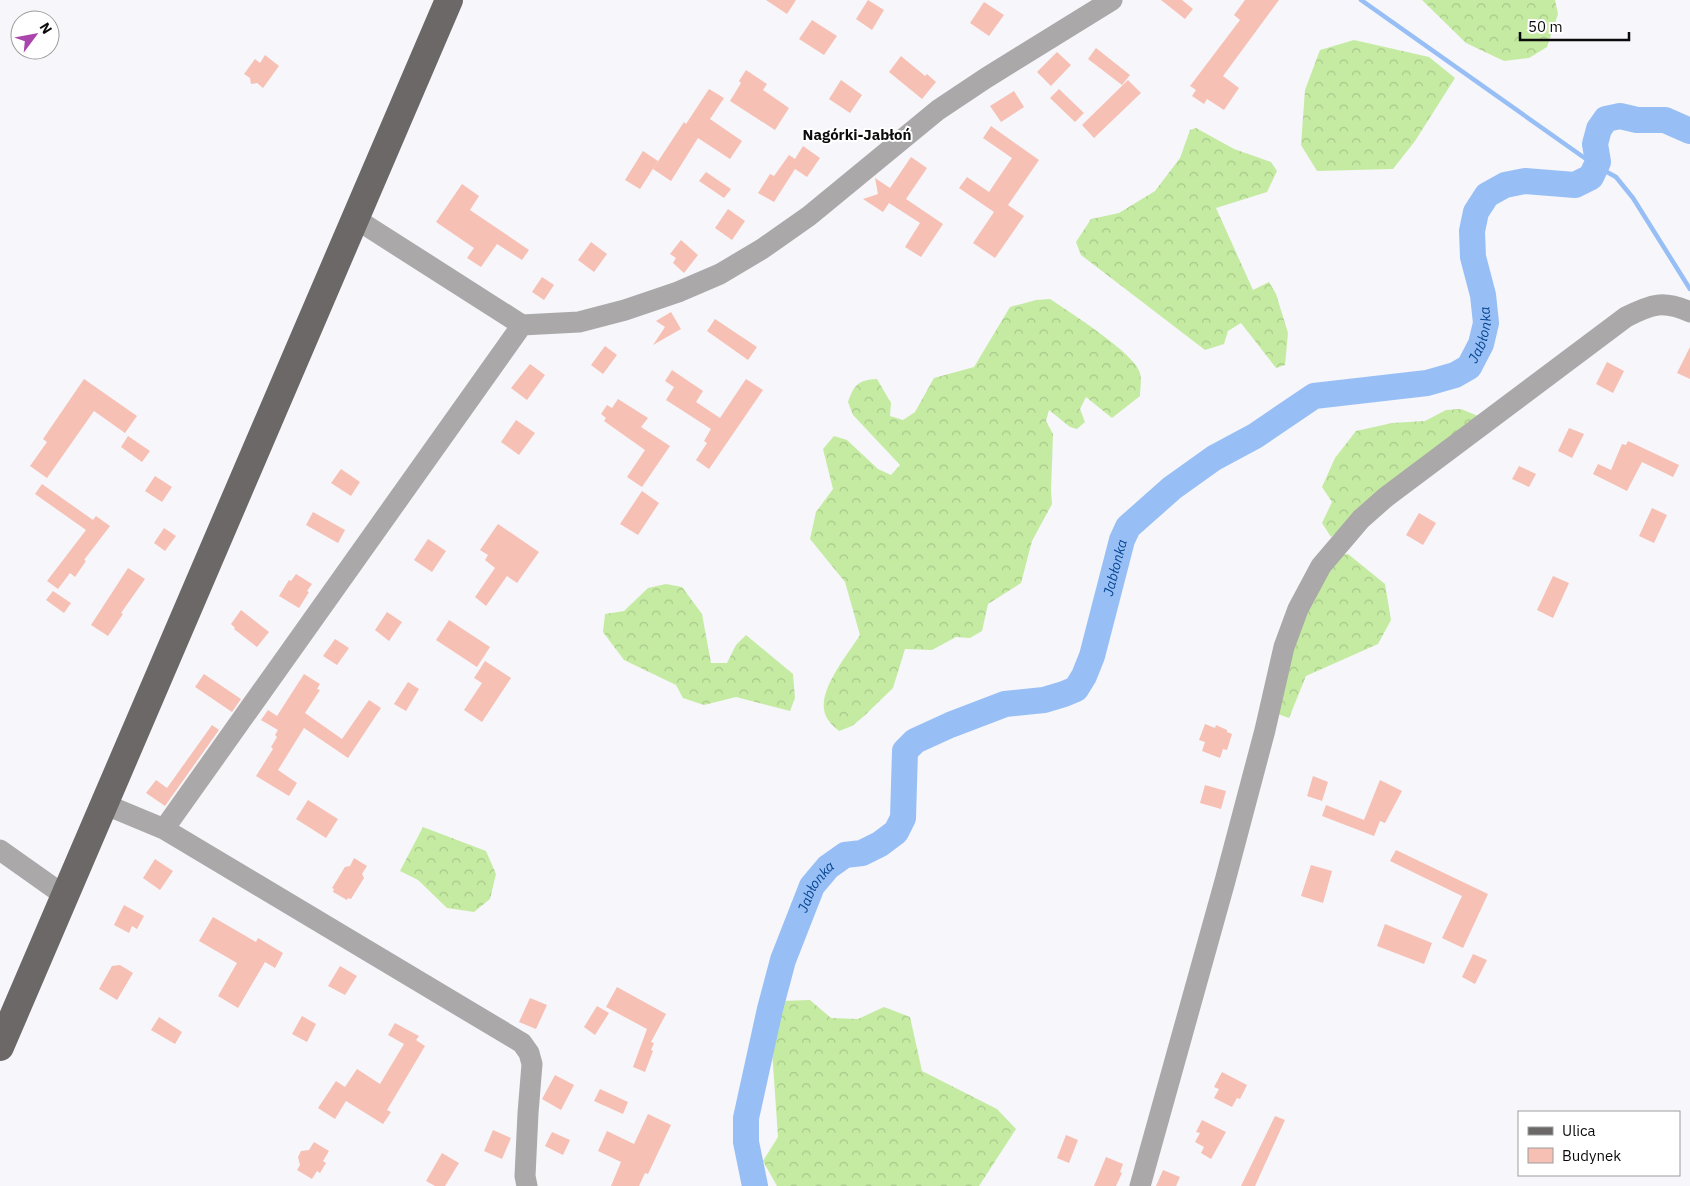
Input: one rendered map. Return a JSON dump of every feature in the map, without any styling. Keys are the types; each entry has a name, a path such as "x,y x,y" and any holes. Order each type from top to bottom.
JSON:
{"main road":[{"path":"0,1047 449,0"}],"street":[{"path":"356,219 522,325 579,322 634,307 678,292 720,274 762,249 809,216 938,110 1112,0"},
{"path":"1140,1186 1225,881 1265,730 1284,647 1298,610 1318,571 1361,519 1386,497 1626,317 1649,306 1677,306 1690,312"},
{"path":"164,829 522,325"},
{"path":"104,804 164,829 522,1043 529,1053 532,1064 525,1176 527,1186"},
{"path":"0,850 65,896"}],"green space":[{"path":"1422,0 1555,0 1558,14 1547,47 1529,58 1504,61 1466,43"},
{"path":"1354,40 1429,57 1455,78 1415,141 1393,169 1317,171 1301,145 1305,90 1320,50"},
{"path":"1196,128 1234,149 1271,162 1277,171 1267,192 1216,208 1253,290 1269,282 1276,294 1288,333 1285,365 1276,368 1241,323 1228,331 1224,344 1205,350 1081,255 1076,242 1091,219 1119,213 1155,191 1180,158 1190,130"},
{"path":"1050,299 1100,333 1127,355 1140,373 1140,396 1112,418 1086,397 1080,409 1085,422 1077,429 1070,427 1049,410 1046,421 1053,434 1052,504 1032,541 1021,583 988,604 982,631 970,638 956,637 932,650 905,649 893,688 852,726 839,731 827,719 824,700 836,670 860,635 845,582 810,539 816,512 833,489 823,449 834,436 847,440 878,469 891,475 900,465 853,415 848,402 852,391 858,384 877,379 891,403 890,416 903,420 915,412 934,378 974,367 1010,307 1036,300"},
{"path":"1461,409 1478,416 1331,537 1322,523 1332,502 1322,487 1335,458 1356,431 1392,423 1425,421 1446,410"},
{"path":"1348,554 1385,584 1391,620 1378,644 1306,676 1289,718 1275,713 1287,650 1333,556"},
{"path":"666,584 682,587 702,614 711,663 727,663 736,645 746,635 793,674 795,698 790,711 736,697 704,705 683,698 676,685 624,660 603,632 605,614 624,611 648,588"},
{"path":"423,827 486,851 496,874 490,899 474,912 447,908 418,880 400,871"},
{"path":"810,1000 831,1018 858,1019 884,1007 910,1017 922,1071 997,1109 1016,1129 979,1186 777,1186 763,1161 778,1137 772,1050 782,1001"}],"building":[{"path":"766,0 796,0 787,14"},
{"path":"868,0 884,10 872,30 856,19"},
{"path":"1161,0 1182,0 1193,9 1185,19"},
{"path":"1245,0 1279,0 1223,76 1239,88 1224,110 1207,99 1204,104 1192,96 1196,90 1190,86 1240,20 1234,15"},
{"path":"984,2 1004,15 989,36 970,23"},
{"path":"812,20 837,36 824,55 799,39"},
{"path":"1096,48 1130,75 1122,85 1088,59"},
{"path":"1057,52 1071,65 1051,86 1037,72"},
{"path":"265,55 279,66 263,88 257,83 251,84 250,78 244,74 255,59 260,63"},
{"path":"901,56 925,76 927,74 936,82 922,99 889,72"},
{"path":"746,70 767,84 763,90 789,108 775,130 730,101 741,83 739,81"},
{"path":"841,80 862,95 850,113 829,99"},
{"path":"1128,80 1141,93 1094,138 1082,125"},
{"path":"709,89 724,98 710,119 742,141 730,159 698,138 671,181 653,169 684,122 686,124"},
{"path":"1059,89 1084,113 1075,122 1050,98"},
{"path":"1014,91 1024,107 1001,122 990,106"},
{"path":"991,126 1039,160 1008,205 1024,216 995,258 973,243 994,212 959,188 967,177 989,192 1012,158 983,138"},
{"path":"803,146 820,158 807,177 795,169 774,202 758,193 770,174 774,176 789,155 795,159"},
{"path":"643,151 658,161 640,189 625,180"},
{"path":"911,157 927,168 906,199 943,224 921,257 905,247 920,223 889,203 883,212 863,199 878,194 875,178 890,188"},
{"path":"706,172 731,189 724,198 699,181"},
{"path":"462,184 479,196 470,210 529,250 522,260 497,244 481,267 467,258 474,248 436,222"},
{"path":"728,209 745,221 732,240 715,228"},
{"path":"681,240 698,255 684,273 673,263 676,258 670,254"},
{"path":"591,242 607,254 594,272 578,260"},
{"path":"542,277 554,285 544,300 532,292"},
{"path":"671,312 681,329 653,345 665,327 656,321"},
{"path":"715,319 757,347 748,360 707,331"},
{"path":"605,346 617,355 603,374 591,365"},
{"path":"1690,347 1690,379 1677,373"},
{"path":"1607,362 1624,371 1613,393 1596,384"},
{"path":"530,364 545,375 527,400 511,388"},
{"path":"672,370 703,391 696,402 720,418 746,379 763,390 709,469 696,460 707,443 704,441 711,429 666,400 674,387 665,381"},
{"path":"84,379 137,416 125,433 94,411 47,478 30,466 47,442 43,439"},
{"path":"618,399 648,418 641,427 670,446 642,487 627,477 645,450 604,421 606,418 601,414 607,405 612,408"},
{"path":"516,420 535,433 519,455 501,442"},
{"path":"1569,428 1584,434 1572,458 1558,451"},
{"path":"128,436 150,451 142,462 121,447"},
{"path":"1628,441 1679,465 1673,477 1642,462 1627,491 1593,474 1598,464 1611,470 1622,444 1626,445"},
{"path":"1519,466 1536,474 1529,487 1512,479"},
{"path":"341,469 360,482 351,496 331,483"},
{"path":"155,476 172,487 162,502 145,491"},
{"path":"42,484 93,520 96,516 110,526 84,560 86,561 75,577 70,573 58,589 47,581 86,530 35,494"},
{"path":"642,491 659,503 638,535 620,524"},
{"path":"1652,508 1667,515 1654,543 1639,536"},
{"path":"313,512 345,530 338,543 306,525"},
{"path":"1419,513 1436,523 1423,545 1406,535"},
{"path":"498,524 539,552 517,583 507,576 486,606 475,597 495,568 485,560 488,555 480,550"},
{"path":"164,528 176,536 165,551 154,543"},
{"path":"428,539 446,551 432,572 414,560"},
{"path":"128,568 145,579 121,613 123,614 108,636 91,625"},
{"path":"296,574 312,584 299,608 279,596 289,580 291,581"},
{"path":"1553,576 1569,583 1553,618 1537,610"},
{"path":"53,591 71,603 64,613 46,600"},
{"path":"241,610 269,632 257,647 234,629 231,624"},
{"path":"387,612 402,622 389,641 375,630"},
{"path":"449,620 490,647 477,667 436,640"},
{"path":"335,639 349,648 337,665 323,656"},
{"path":"485,661 511,678 482,722 464,710 482,683 474,678"},
{"path":"204,674 241,699 232,712 195,687"},
{"path":"304,674 320,684 317,689 320,690 305,713 342,739 369,700 381,708 348,758 304,728 278,770 297,783 289,796 256,776 273,749 271,747 277,737 275,735 278,730 261,720 268,710 277,716"},
{"path":"408,682 419,689 406,711 394,704"},
{"path":"1205,724 1215,728 1216,725 1232,734 1227,750 1223,749 1220,758 1202,751 1205,742 1199,740"},
{"path":"212,725 219,730 165,806 146,793 156,780 167,788"},
{"path":"1313,776 1328,782 1322,801 1307,796"},
{"path":"1380,780 1402,791 1385,823 1380,821 1374,836 1322,816 1326,805 1364,820"},
{"path":"1205,785 1226,791 1221,809 1200,803"},
{"path":"308,800 338,819 326,838 296,819"},
{"path":"1396,850 1488,894 1463,948 1442,938 1462,896 1390,861"},
{"path":"354,858 367,866 362,874 364,878 351,899 348,898 347,900 333,892 334,889 332,888 345,867 350,866"},
{"path":"155,859 173,871 160,890 143,878"},
{"path":"1311,865 1332,871 1323,903 1301,896"},
{"path":"124,905 144,916 137,929 132,926 129,933 114,925"},
{"path":"213,917 256,942 258,938 283,953 275,968 265,962 238,1008 218,996 237,963 199,941"},
{"path":"1385,924 1432,943 1424,964 1377,946"},
{"path":"1473,954 1487,960 1475,984 1462,977"},
{"path":"120,965 133,973 117,1000 99,989 112,966"},
{"path":"340,966 357,976 345,995 328,986"},
{"path":"617,987 666,1014 651,1042 654,1043 651,1050 653,1051 645,1072 633,1067 647,1029 606,1007"},
{"path":"530,998 547,1005 536,1029 519,1022"},
{"path":"597,1006 609,1013 595,1035 584,1027"},
{"path":"302,1016 316,1024 307,1042 292,1034"},
{"path":"159,1017 182,1032 175,1044 151,1030"},
{"path":"395,1023 419,1036 416,1040 425,1046 387,1110 391,1112 383,1124 346,1101 335,1119 318,1108 336,1081 345,1087 357,1069 380,1084 404,1044 388,1035"},
{"path":"1222,1072 1247,1085 1240,1099 1237,1098 1232,1107 1214,1098 1219,1089 1214,1087"},
{"path":"555,1075 574,1085 561,1110 542,1099"},
{"path":"600,1089 628,1102 623,1114 594,1101"},
{"path":"648,1114 671,1125 648,1174 645,1173 639,1186 611,1186 621,1162 598,1151 607,1131 634,1144"},
{"path":"1275,1116 1285,1120 1255,1186 1241,1186"},
{"path":"1202,1120 1226,1132 1211,1159 1201,1153 1204,1147 1195,1142 1200,1133 1196,1132"},
{"path":"493,1130 511,1138 502,1159 484,1151"},
{"path":"552,1132 570,1140 563,1155 545,1146"},
{"path":"1066,1135 1078,1140 1069,1163 1057,1158"},
{"path":"314,1142 329,1151 323,1161 326,1163 320,1173 317,1171 312,1179 297,1170 300,1165 298,1157 301,1151 309,1150"},
{"path":"442,1153 459,1163 445,1186 435,1186 426,1181"},
{"path":"1106,1157 1123,1164 1120,1172 1122,1173 1116,1186 1094,1186"},
{"path":"1163,1170 1180,1177 1176,1186 1156,1186"}],"waterway":[{"path":"1361,0 1596,166 1616,177 1633,198 1690,289"},
{"name":"Jabłonka","path":"755,1186 746,1142 746,1118 783,960 812,886 828,867 845,855 862,853 880,844 896,832 903,818 905,751 915,741 1005,704 1044,700 1076,689 1084,676 1092,656 1122,540 1128,527 1172,488 1214,458 1255,436 1314,396 1427,383 1455,375 1469,367 1481,344 1486,323 1483,295 1473,257 1472,231 1476,212 1487,195 1505,185 1525,181 1575,185 1591,177 1598,162 1595,144 1599,129 1606,119 1620,116 1637,120 1665,120 1690,131"}],"district":[{"name":"Nagórki-Jabłoń","path":"857,135"}]}
